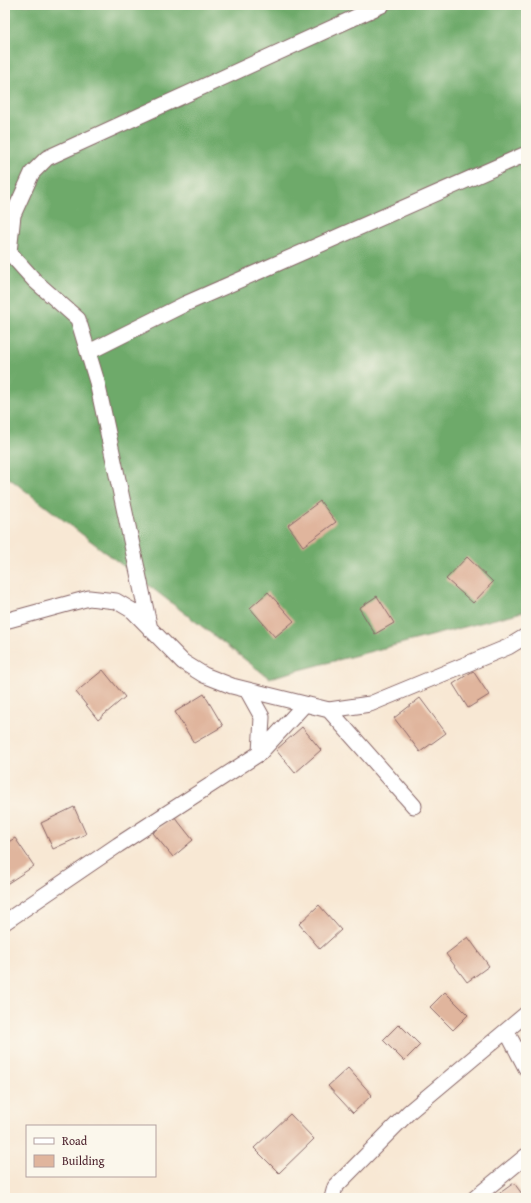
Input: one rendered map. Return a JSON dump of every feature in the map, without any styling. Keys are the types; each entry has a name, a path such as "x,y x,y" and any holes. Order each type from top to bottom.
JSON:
{"street":[{"path":"150,629 97,382 89,352 78,319 35,281 7,253 13,215 32,173 47,158 382,5"},
{"path":"89,352 185,304 526,154"},
{"path":"5,621 89,598 116,601 133,611 183,662 204,676 247,690 329,710 370,704 508,647 526,636"},
{"path":"247,690 262,717 260,753"},
{"path":"5,922 118,845 260,753 305,704"},
{"path":"329,710 414,806"},
{"path":"332,1198 336,1187 409,1112 507,1032 526,1014"},
{"path":"507,1032 526,1068"},
{"path":"475,1198 526,1156"}],"green space":[{"path":"5,5 526,5 526,611 269,678 5,475"}],"building":[{"path":"320,501 336,522 303,546 288,525"},
{"path":"467,557 493,582 473,603 446,579"},
{"path":"268,592 294,621 275,637 250,608"},
{"path":"377,596 394,623 375,634 359,608"},
{"path":"103,670 125,697 98,720 76,692"},
{"path":"473,671 489,695 468,708 453,684"},
{"path":"204,694 223,726 194,743 175,712"},
{"path":"420,698 446,733 420,752 394,718"},
{"path":"302,727 321,750 295,773 276,750"},
{"path":"74,807 86,834 53,849 41,823"},
{"path":"174,816 193,840 173,857 153,833"},
{"path":"15,838 34,866 5,885 5,844"},
{"path":"319,905 341,930 320,949 299,924"},
{"path":"468,937 489,966 467,982 446,954"},
{"path":"445,992 468,1015 453,1030 430,1007"},
{"path":"399,1024 420,1045 404,1061 383,1040"},
{"path":"348,1068 372,1095 353,1113 328,1086"},
{"path":"290,1114 314,1139 279,1173 254,1148"},
{"path":"514,1183 525,1198 499,1198 497,1195"}]}
